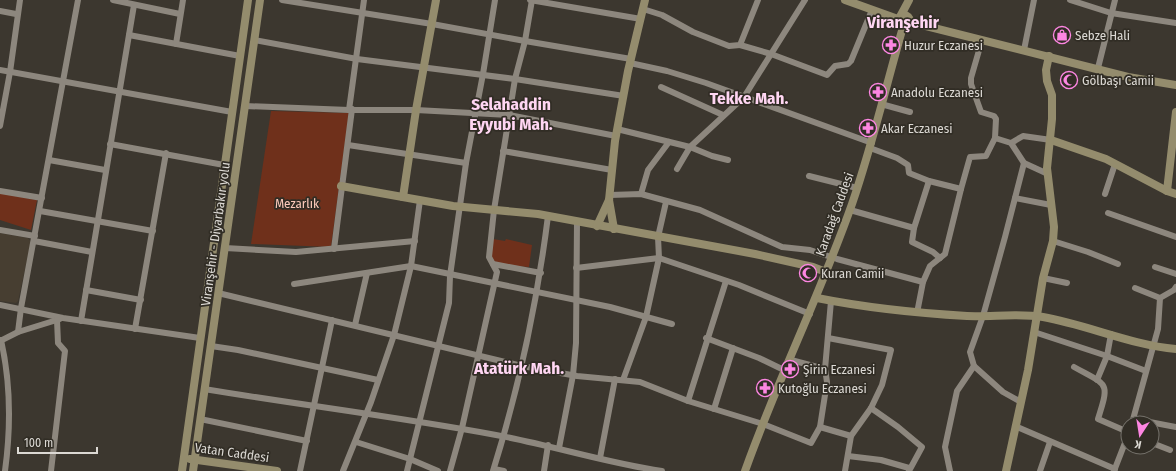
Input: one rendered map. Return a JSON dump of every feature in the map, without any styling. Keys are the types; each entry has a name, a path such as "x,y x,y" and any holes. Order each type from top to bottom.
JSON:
{"street":[{"path":"0,125 10,72 16,14 20,0"},
{"path":"18,332 21,308 35,239 78,0"},
{"path":"113,0 180,14"},
{"path":"176,44 183,0"},
{"name":"Viranşehir - Diyarbakır yolu","path":"182,471 248,0"},
{"name":"Viranşehir - Diyarbakır yolu","path":"193,471 260,0"},
{"path":"282,0 432,24 631,61 667,71 744,97 871,146 897,158 908,165 909,173 929,181 961,188"},
{"path":"334,249 341,186 348,144 364,0"},
{"path":"403,197 416,110 425,68 436,0"},
{"path":"407,471 449,303 450,276 461,207 466,163 474,114 483,74 494,0"},
{"path":"450,471 462,428 495,285 497,272 489,257 494,210 502,151 515,79 525,41 531,0 641,19"},
{"path":"614,229 610,198 616,133 645,0"},
{"path":"740,45 758,0"},
{"path":"678,169 690,147 744,97 805,0"},
{"path":"845,0 904,20 1098,68 1128,77 1176,85"},
{"name":"Karadağ Caddesi","path":"745,471 763,424 810,314 850,210 871,146 909,0"},
{"path":"1024,50 1034,0"},
{"path":"1070,0 1111,13 1176,23"},
{"path":"1098,68 1115,0"},
{"path":"81,321 96,221 134,5"},
{"path":"643,9 662,15 693,32 729,46 740,45 772,54 827,75 835,66 848,64 851,61 872,10"},
{"path":"0,12 16,14"},
{"path":"129,35 240,56"},
{"path":"254,40 357,58 425,68 483,74 624,96"},
{"path":"917,313 923,282 930,266 945,254 970,157 986,156 995,138 996,119 981,112 971,84 972,71 982,40"},
{"path":"1006,471 1028,370 1043,278 1053,241 1054,227 1048,174 1051,140 1052,95 1047,82 1046,70 1049,56"},
{"path":"0,70 63,82 119,90 232,112"},
{"path":"661,87 723,115"},
{"path":"881,104 910,112"},
{"path":"245,106 351,110 416,110 509,115 669,142 690,147 712,156 728,160"},
{"path":"1166,191 1173,164 1176,112"},
{"path":"1011,143 1024,136 1051,140 1106,159 1166,191 1176,194"},
{"path":"995,138 1011,143 1024,163 1048,174"},
{"path":"641,194 648,170 669,142"},
{"path":"110,144 224,165"},
{"path":"348,144 466,163"},
{"path":"502,151 612,170"},
{"path":"135,329 166,154"},
{"path":"49,160 105,170"},
{"path":"1021,402 1003,392 974,366 970,352 983,316 1024,163"},
{"path":"1105,194 1116,164"},
{"path":"809,176 857,188"},
{"path":"929,181 914,228 912,242 933,252 940,258"},
{"path":"341,186 461,207 548,216 792,262 826,272"},
{"path":"0,191 42,198"},
{"path":"610,198 641,194 700,210 782,247 810,250 844,261 923,282"},
{"path":"597,226 610,198"},
{"path":"1015,198 1051,205"},
{"path":"343,471 367,414 394,335 411,266 420,200"},
{"path":"623,380 646,317 659,258 658,237 666,202"},
{"path":"850,210 914,228"},
{"path":"40,211 153,231"},
{"path":"1108,213 1176,237"},
{"path":"504,471 494,470 522,366 541,273 548,216"},
{"path":"559,448 573,375 576,344 577,222"},
{"path":"0,230 92,252"},
{"path":"225,248 296,252 415,241"},
{"path":"1053,241 1088,252 1118,264"},
{"path":"792,262 795,248"},
{"path":"576,268 659,258 726,281 810,314"},
{"path":"493,264 541,273"},
{"path":"294,284 411,266 450,276 576,300 672,324"},
{"path":"1155,267 1176,274"},
{"path":"355,325 367,273"},
{"path":"1043,278 1067,283"},
{"path":"688,401 706,338 726,281"},
{"path":"1160,298 1174,290 1176,287"},
{"path":"1135,288 1160,298"},
{"path":"86,290 141,300"},
{"path":"218,293 522,366 573,375 640,382 688,401 763,424 810,443 820,427 827,382 826,369 831,301"},
{"path":"816,298 862,307 917,313 983,316 1037,316 1111,334 1152,347 1176,349"},
{"path":"1135,415 1158,329 1160,298"},
{"path":"0,305 21,308 60,319 200,338"},
{"path":"5,471 8,448 8,369 0,341 18,332 60,319"},
{"path":"51,471 65,351 58,343 60,319"},
{"path":"300,471 307,442 312,406 332,320"},
{"path":"1034,332 1107,356 1146,372"},
{"path":"1097,380 1107,356 1111,334"},
{"path":"706,338 786,371"},
{"path":"828,338 891,350 882,385 870,408 851,436 845,471"},
{"path":"210,346 238,350 378,380"},
{"path":"714,409 733,348"},
{"path":"791,360 826,369"},
{"path":"950,471 945,447 957,391 974,366"},
{"path":"1074,368 1097,380 1105,388 1106,393 1098,419 1120,429"},
{"path":"600,458 615,379"},
{"path":"204,389 462,428 548,445 600,458 630,469 662,471"},
{"path":"848,456 881,460 909,470 922,448 898,427 870,408"},
{"path":"200,419 307,442"},
{"path":"1160,425 1176,427"},
{"path":"1015,426 1115,470 1120,455"},
{"path":"820,427 851,436"},
{"path":"356,442 410,459 438,471"},
{"path":"1040,471 1050,442"},
{"path":"544,471 548,445"},
{"path":"1160,446 1170,450"},
{"name":"Vatan Caddesi","path":"184,458 277,471"}],"shaded area":[{"path":"0,233 28,238 31,242 18,301 16,303 0,301"}],"green space":[{"name":"Mezarlık","path":"271,111 349,113 331,247 251,244"},
{"path":"0,193 37,200 31,230 0,220"},
{"path":"493,239 505,241 506,239 532,245 529,267 499,265 491,258"}],"place":[{"name":"Sebze Hali","path":"1062,35"},
{"name":"Huzur Eczanesi","path":"891,45"},
{"name":"Gölbaşı Camii","path":"1069,80"},
{"name":"Anadolu Eczanesi","path":"878,92"},
{"name":"Akar Eczanesi","path":"868,128"},
{"name":"Kuran Camii","path":"808,273"},
{"name":"Şirin Eczanesi","path":"790,369"},
{"name":"Kutoğlu Eczanesi","path":"765,388"}],"district":[{"name":"Viranşehir","path":"903,22"},
{"name":"Tekke Mah.","path":"749,98"},
{"name":"Selahaddin Eyyubi Mah.","path":"511,114"},
{"name":"Atatürk Mah.","path":"519,368"}]}
